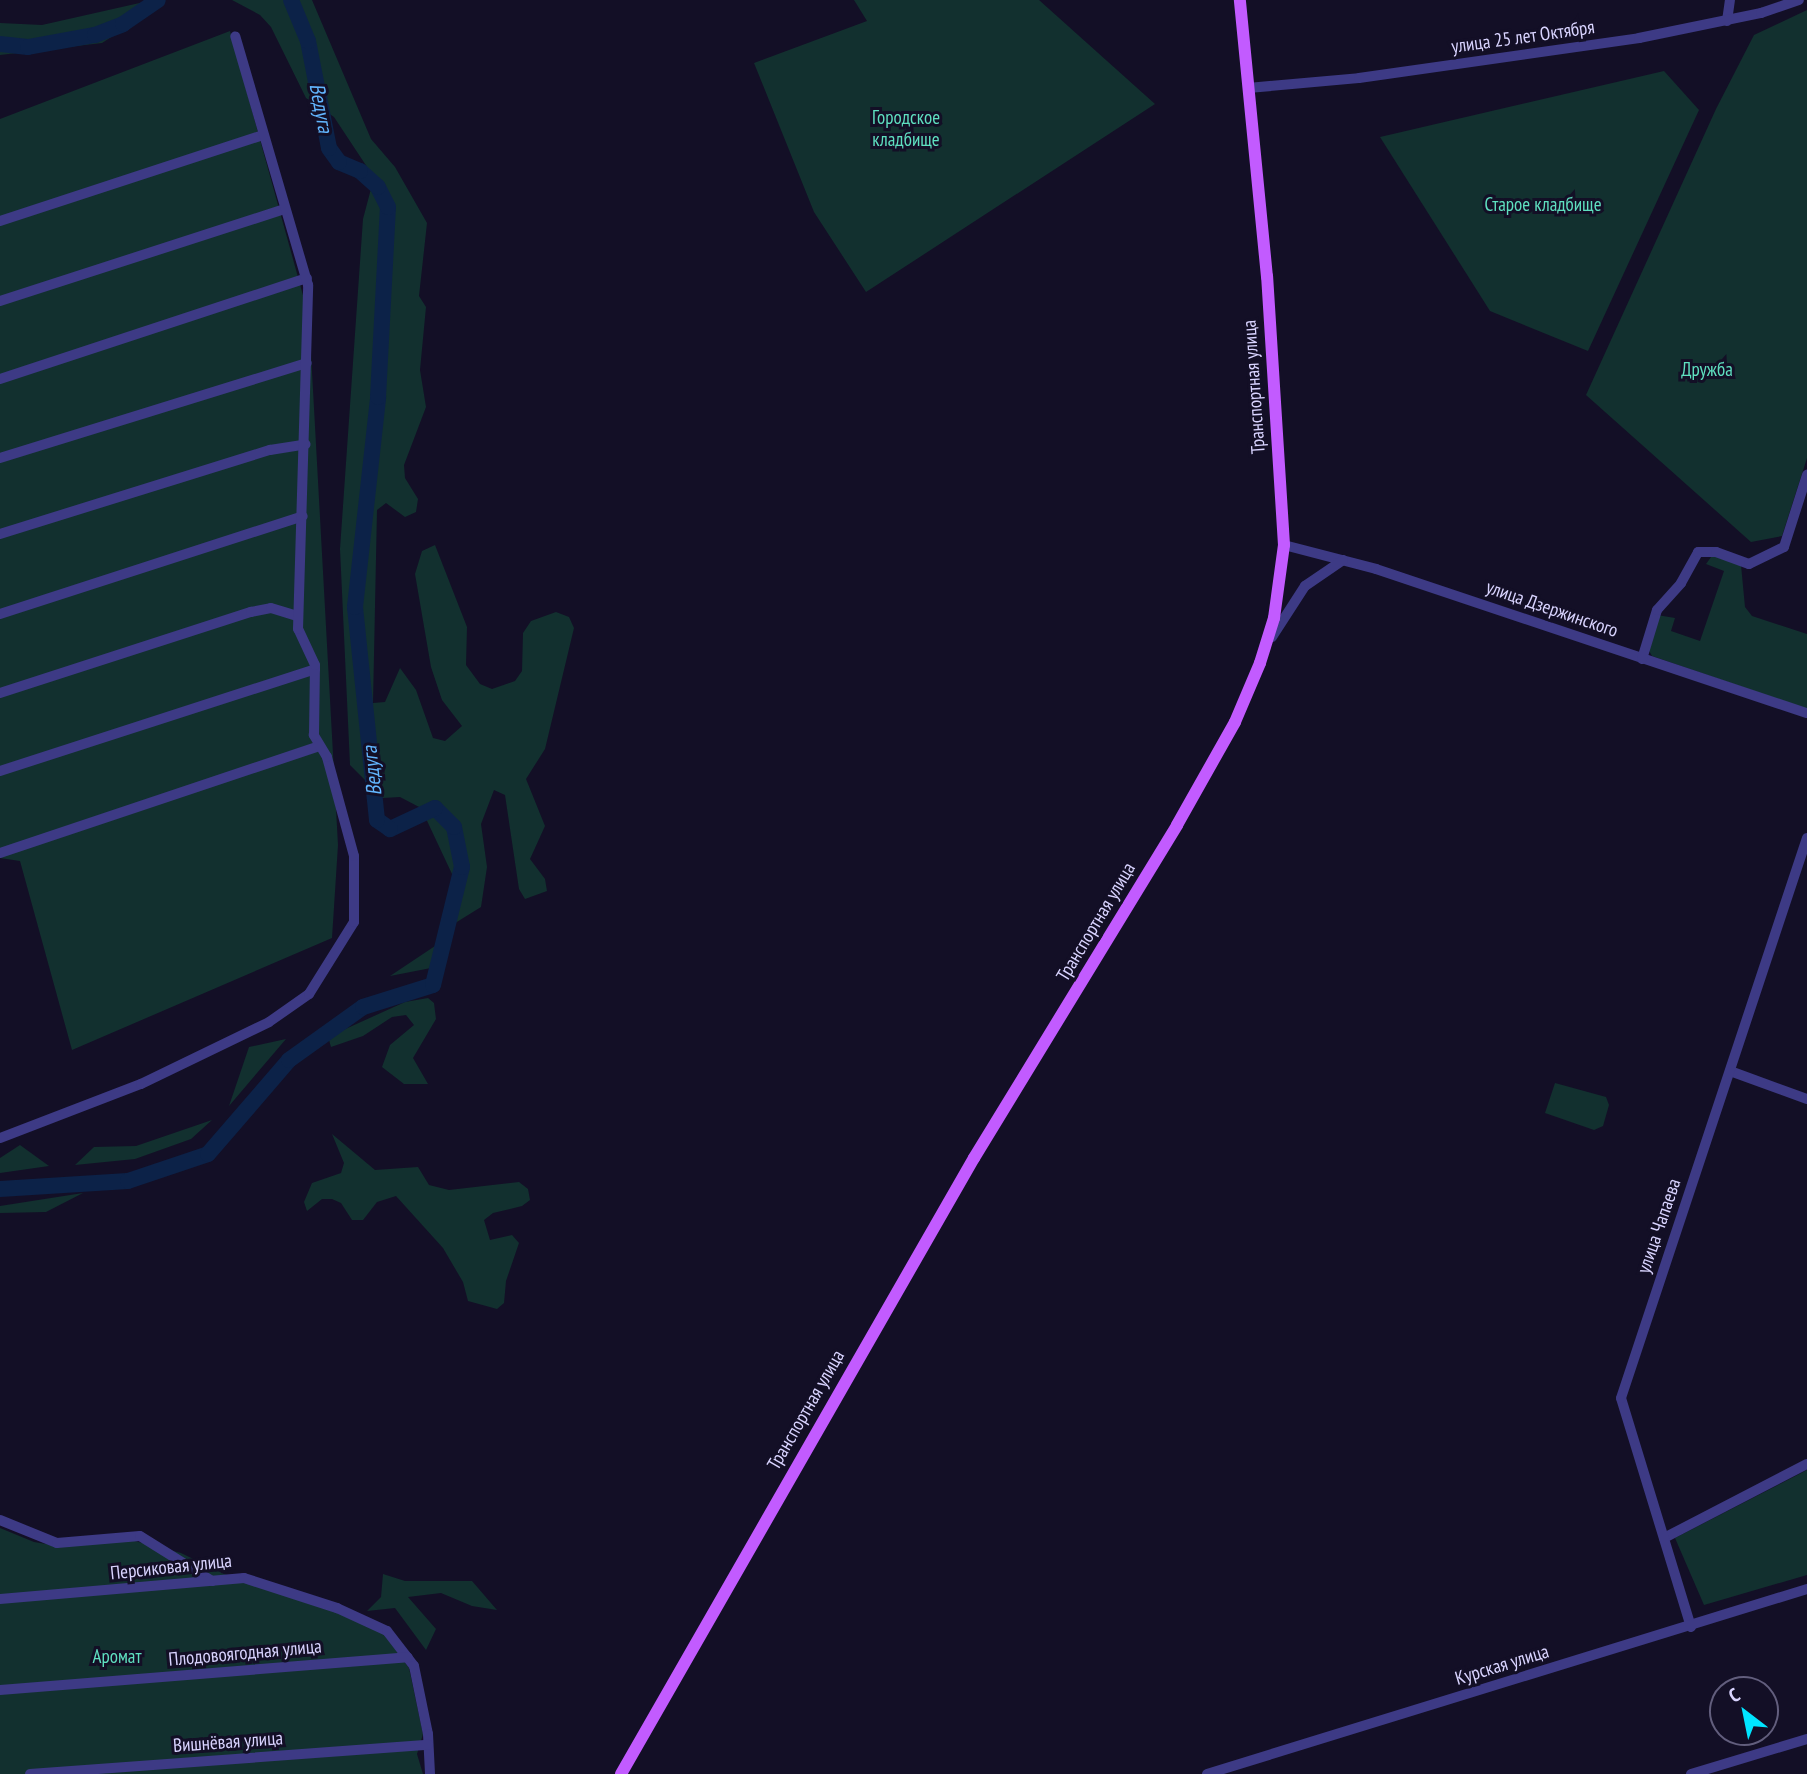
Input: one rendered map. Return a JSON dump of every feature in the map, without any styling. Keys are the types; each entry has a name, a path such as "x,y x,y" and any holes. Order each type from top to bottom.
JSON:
{"main road":[{"name":"Транспортная улица","path":"621,1774 974,1158 1183,814 1235,722 1265,650 1274,618 1284,545 1266,277 1240,0"}],"street":[{"path":"1727,21 1730,0"},
{"name":"улица 25 лет Октября","path":"1248,88 1513,58 1727,21 1799,0"},
{"path":"0,1138 39,1126 153,1078 269,1023 309,994 341,949 354,912 354,856 311,718 314,654 298,629 297,616 306,444 307,278 284,209 235,36"},
{"path":"0,221 263,135"},
{"path":"0,301 284,209"},
{"path":"0,379 307,278"},
{"path":"0,458 307,363"},
{"path":"0,534 270,450 306,444"},
{"path":"1642,659 1657,610 1681,583 1698,552 1716,552 1749,564 1764,560 1784,547 1807,475"},
{"path":"0,614 303,516"},
{"name":"улица Дзержинского","path":"1284,545 1343,560 1807,713"},
{"path":"1265,650 1304,586 1343,560"},
{"path":"0,693 251,612 271,608 297,616"},
{"path":"0,771 315,669"},
{"path":"0,853 320,746"},
{"name":"улица Чапаева","path":"1691,1627 1621,1398 1807,838"},
{"path":"1730,1071 1807,1099"},
{"path":"1664,1538 1807,1464"},
{"path":"2,1519 57,1543 139,1536 212,1581"},
{"name":"Персиковая улица","path":"0,1599 244,1578 311,1597 387,1631 408,1657"},
{"name":"Курская улица","path":"1207,1774 1691,1627 1807,1589"},
{"path":"408,1657 417,1676 430,1774"},
{"name":"Плодовоягодная улица","path":"0,1690 408,1657"},
{"path":"1691,1774 1807,1739"},
{"name":"Вишнёвая улица","path":"30,1774 428,1745"}],"green space":[{"path":"232,0 312,0 371,139 395,167 427,223 419,296 426,307 420,370 426,407 404,465 405,478 418,499 416,512 405,517 386,503 377,510 373,703 385,702 400,668 416,690 433,738 445,741 462,726 442,700 431,667 415,574 422,551 435,545 467,627 466,665 480,684 492,689 515,681 522,671 523,633 531,621 556,612 569,617 574,628 545,749 526,779 545,826 530,859 545,879 547,891 525,899 519,889 505,795 494,790 481,824 487,867 481,907 452,925 457,913 452,874 421,808 400,797 383,798 350,765 340,549 363,219 372,185 371,173 334,117 306,98 271,27 260,15"},
{"name":"Городское кладбище","path":"854,0 1039,0 1155,104 866,292 814,212 754,63 867,21"},
{"path":"144,2 141,18 102,43 0,55 0,23 42,25"},
{"name":"Дружба","path":"1807,10 1807,458 1782,536 1751,542 1586,395 1716,109 1754,35"},
{"path":"230,31 309,317 338,845 332,938 72,1050 20,861 0,858 0,119"},
{"name":"Старое кладбище","path":"1664,71 1699,110 1588,351 1490,311 1380,137"},
{"path":"1714,553 1741,565 1745,607 1752,616 1807,634 1807,709 1652,656 1648,649 1657,615 1675,618 1671,631 1700,641 1724,571 1706,564"},
{"path":"435,946 431,968 390,976"},
{"path":"428,998 434,1003 436,1019 413,1058 428,1084 404,1084 382,1067 390,1045 414,1025 406,1015 392,1017 363,1036 331,1047 329,1040 341,1031 405,1002"},
{"path":"286,1039 229,1106 249,1047"},
{"path":"1555,1083 1606,1097 1609,1105 1603,1126 1594,1130 1545,1113"},
{"path":"212,1120 191,1139 135,1159 75,1165 94,1147 136,1146"},
{"path":"332,1134 375,1170 418,1167 429,1185 449,1190 519,1182 528,1189 530,1200 522,1206 493,1213 484,1220 490,1240 512,1235 519,1243 506,1281 504,1303 497,1309 468,1301 463,1282 443,1248 396,1196 377,1202 363,1220 352,1220 341,1203 332,1199 322,1199 307,1211 304,1202 312,1183 341,1173 344,1163"},
{"path":"20,1145 49,1166 0,1173 0,1158"},
{"path":"83,1193 46,1212 0,1213 0,1206"},
{"path":"1807,1470 1807,1575 1704,1605 1675,1538"},
{"name":"Аромат","path":"0,1528 34,1542 58,1546 123,1538 181,1553 224,1574 308,1600 383,1633 409,1668 423,1734 417,1754 423,1774 0,1774"},
{"path":"383,1574 405,1581 472,1581 497,1610 472,1606 441,1593 408,1597 436,1629 426,1650 395,1608 367,1611 381,1597"}],"waterway":[{"name":"Ведуга","path":"0,44 28,47 95,35 123,24 158,0"},
{"name":"Ведуга","path":"0,1189 128,1181 208,1154 289,1060 363,1007 433,985 462,867 454,827 435,808 390,829 377,820 355,607 378,397 388,207 378,187 360,171 339,162 329,148 308,41 291,0"}]}
